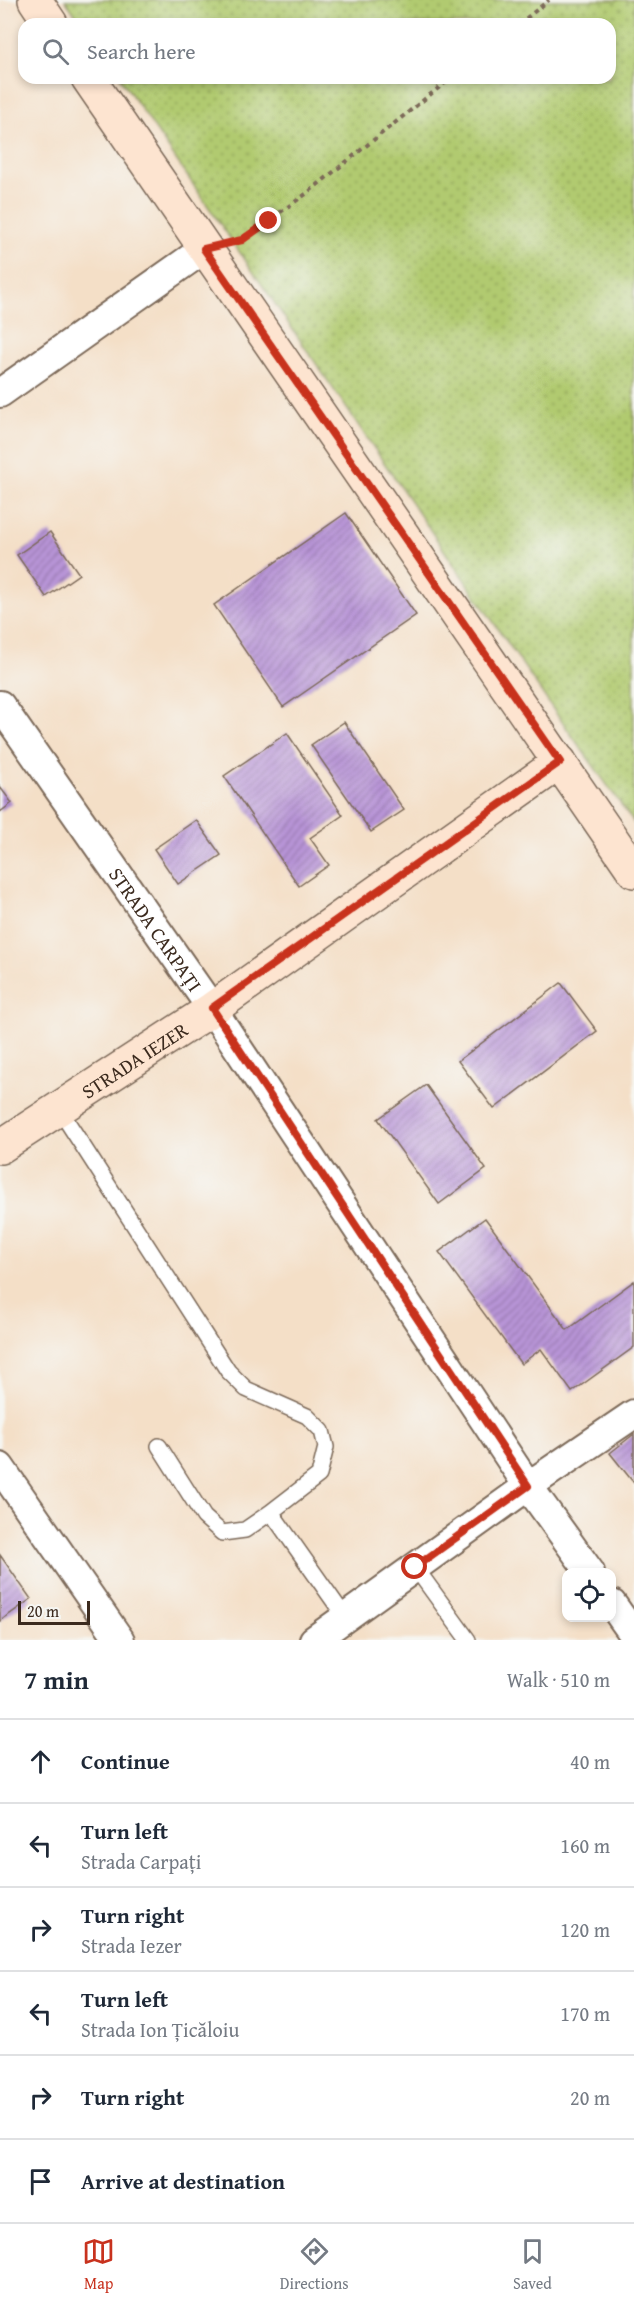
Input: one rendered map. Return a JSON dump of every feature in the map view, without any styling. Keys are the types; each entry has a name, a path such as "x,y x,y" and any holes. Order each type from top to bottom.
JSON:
{"street":[{"path":"35,0 47,18"},
{"path":"92,84 634,872"},
{"path":"0,393 204,249"},
{"name":"STRADA CARPAȚI","path":"0,705 212,1008 528,1486 587,1568"},
{"name":"STRADA IEZER","path":"0,1147 212,1008 560,762"},
{"path":"314,1640 528,1486 634,1414"},
{"path":"0,1467 120,1640"},
{"path":"616,1610 634,1635"}],"lane":[{"path":"59,1109 228,1371 246,1389 307,1416 322,1431 326,1447 319,1474 245,1530 222,1533 204,1517 159,1446"},
{"path":"271,1512 345,1617"},
{"path":"415,1567 468,1640"}],"path":[{"path":"526,18 549,0"},
{"path":"204,249 242,240 444,84"}],"green space":[{"path":"65,0 634,0 634,823 553,709 124,84 616,84 616,18 78,18"}],"building":[{"path":"346,513 416,615 283,707 214,605"},
{"path":"50,532 79,574 46,597 17,555"},
{"path":"344,722 404,810 371,832 311,745"},
{"path":"287,733 343,815 310,838 329,865 299,886 224,776"},
{"path":"0,787 12,803 0,812"},
{"path":"196,820 221,855 178,884 154,849"},
{"path":"561,983 597,1031 494,1109 458,1061"},
{"path":"426,1085 486,1169 439,1204 378,1119"},
{"path":"485,1218 567,1330 634,1281 634,1347 572,1392 541,1349 521,1364 439,1252"},
{"path":"634,1434 634,1483 610,1453"},
{"path":"0,1555 31,1599 0,1621"}],"route":[{"path":"269,221 242,240 204,249 560,762 212,1008 528,1486 415,1567"}]}
